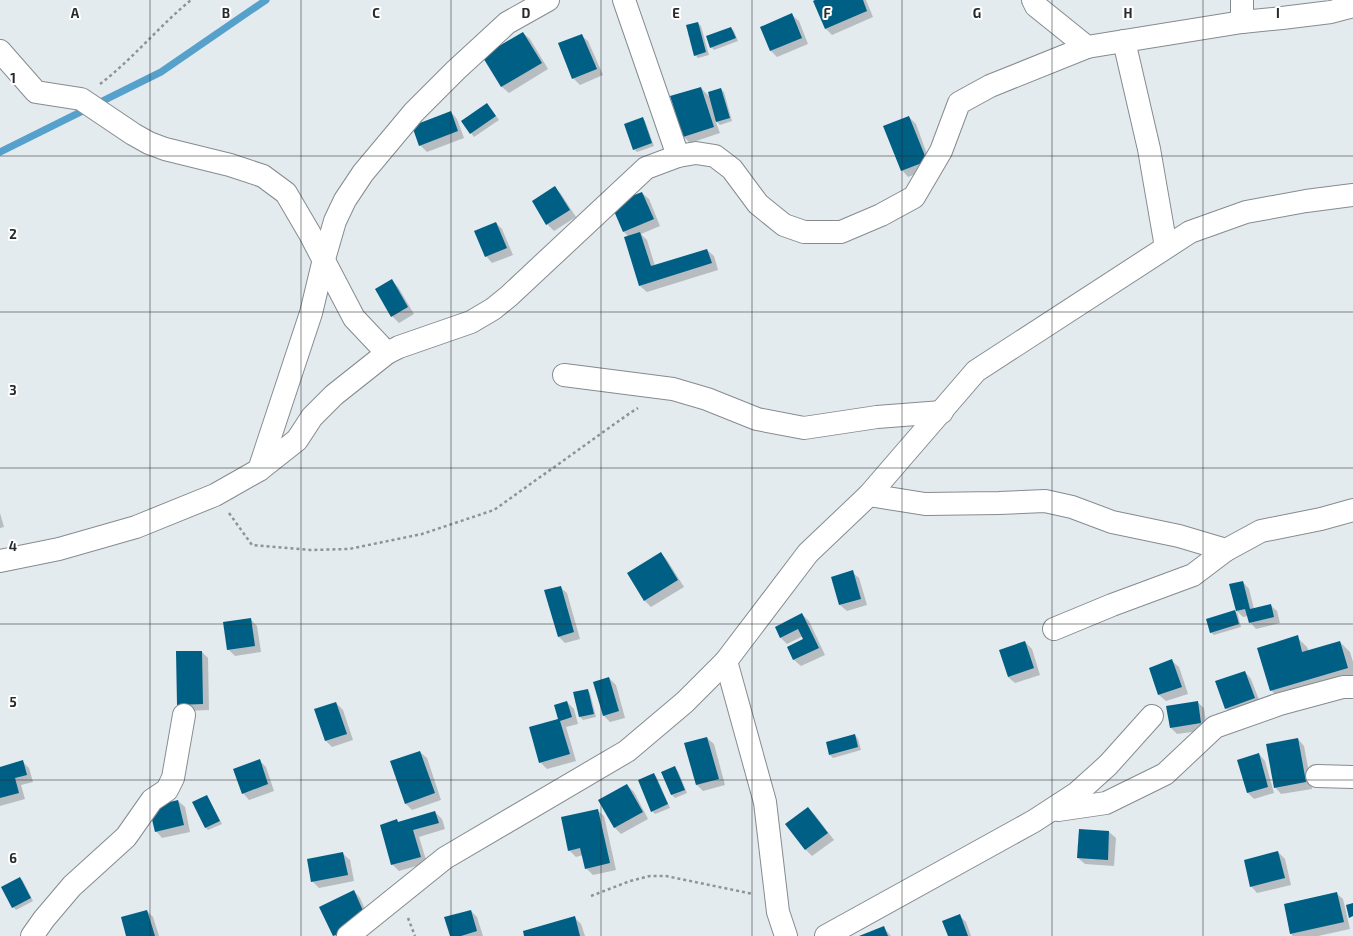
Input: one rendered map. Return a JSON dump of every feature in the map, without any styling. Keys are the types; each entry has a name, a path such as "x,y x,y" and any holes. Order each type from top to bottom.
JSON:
{"street":[{"path":"259,470 311,312 335,221 345,200 363,173 414,112 506,23 548,0"},
{"path":"624,0 678,156"},
{"path":"1033,0 1036,6 1087,46"},
{"path":"1242,0 1242,22"},
{"path":"0,561 58,550 136,527 216,495 259,470 297,440 312,417 334,395 387,353 399,347 461,326 493,309 646,168 678,156 696,153 715,156 732,168 758,204 784,225 804,232 841,232 881,215 914,197 941,151 959,103 990,86 1087,46 1242,22 1331,12 1353,6"},
{"path":"1124,41 1149,149 1166,247"},
{"path":"0,51 36,92 81,99 149,143 165,149 230,165 263,176 286,193 324,259 354,318 387,353"},
{"path":"348,936 445,858 627,751 685,702 726,661 808,553 869,495 976,371 1190,232 1246,212 1306,201 1353,195"},
{"path":"564,374 673,389 707,399 757,419 804,428 877,417 942,412"},
{"path":"869,495 925,504 1045,501 1072,507 1112,522 1179,536 1226,550"},
{"path":"1054,629 1112,605 1193,575 1226,550 1261,531 1321,519 1353,510"},
{"path":"726,661 765,802 778,912 786,936"},
{"path":"1051,811 1106,803 1165,774 1215,727 1280,704 1344,687 1353,687"},
{"path":"32,936 44,919 72,886 126,837 152,800 166,790 173,778 184,715"},
{"path":"826,936 1034,821 1077,794 1108,765 1152,716"},
{"path":"1317,776 1353,777"}],"path":[{"path":"81,99 109,77 138,51 175,13 192,0"},
{"path":"216,495 252,545 310,550 349,549 422,534 494,510 642,406"},
{"path":"590,896 630,881 650,876 666,876 739,890 777,900"}],"building":[{"path":"863,0 867,11 825,29 813,1"},
{"path":"792,13 802,38 770,51 760,27"},
{"path":"698,22 706,52 694,56 686,25"},
{"path":"731,27 736,38 710,48 706,36"},
{"path":"523,32 542,63 501,87 482,56"},
{"path":"582,34 597,69 572,79 558,43"},
{"path":"701,87 714,127 683,137 670,96"},
{"path":"721,88 730,118 716,122 708,92"},
{"path":"487,103 496,116 470,134 461,121"},
{"path":"451,111 458,131 419,146 412,126"},
{"path":"909,116 927,161 901,171 883,126"},
{"path":"643,117 652,143 633,150 624,124"},
{"path":"555,186 570,210 546,225 532,201"},
{"path":"642,192 654,219 623,232 611,204"},
{"path":"496,222 507,248 485,257 474,231"},
{"path":"640,232 651,266 707,249 712,263 639,286 624,237"},
{"path":"392,279 408,307 391,317 375,289"},
{"path":"661,552 678,580 644,601 627,573"},
{"path":"853,570 861,599 839,605 831,577"},
{"path":"1243,581 1250,609 1271,604 1274,617 1249,623 1245,609 1236,611 1229,584"},
{"path":"561,586 574,632 558,637 544,590"},
{"path":"1235,610 1239,624 1210,633 1206,619"},
{"path":"802,613 819,648 793,660 787,647 803,639 798,629 780,638 775,627"},
{"path":"251,618 255,646 227,650 223,622"},
{"path":"1298,635 1302,652 1340,641 1348,668 1270,691 1257,648"},
{"path":"1025,641 1034,668 1008,677 999,650"},
{"path":"176,651 202,651 203,704 177,705"},
{"path":"1172,659 1182,687 1158,695 1149,668"},
{"path":"1245,671 1255,698 1225,709 1215,681"},
{"path":"609,677 619,711 603,716 593,682"},
{"path":"588,689 594,714 579,717 573,692"},
{"path":"567,701 572,717 560,721 570,754 539,763 529,727 558,719 554,705"},
{"path":"1198,701 1201,723 1170,728 1166,706"},
{"path":"336,702 347,734 325,741 314,709"},
{"path":"855,734 858,747 829,755 826,742"},
{"path":"707,737 719,779 696,785 684,743"},
{"path":"1298,738 1306,782 1274,788 1266,744"},
{"path":"420,751 435,793 405,804 390,761"},
{"path":"1259,753 1268,787 1247,793 1237,760"},
{"path":"260,759 268,784 242,794 233,769"},
{"path":"23,760 27,775 15,778 19,793 0,798 0,767"},
{"path":"675,766 685,790 671,795 661,772"},
{"path":"654,773 668,804 651,812 638,780"},
{"path":"627,784 643,812 614,828 598,800"},
{"path":"207,795 220,821 205,828 192,802"},
{"path":"178,800 184,825 155,832 149,807"},
{"path":"808,807 828,833 805,850 785,824"},
{"path":"598,809 610,863 585,869 580,848 568,851 561,817"},
{"path":"435,811 439,823 413,830 421,857 391,865 380,825 397,819 398,822"},
{"path":"1079,829 1109,831 1108,860 1077,858"},
{"path":"1278,851 1285,878 1250,887 1244,860"},
{"path":"343,852 348,875 311,882 307,859"},
{"path":"20,877 31,898 12,908 1,887"},
{"path":"354,890 367,920 333,936 319,907"},
{"path":"1337,892 1344,922 1290,934 1284,904"},
{"path":"1353,903 1353,916 1349,918 1346,905"},
{"path":"147,910 155,936 126,936 121,917"},
{"path":"471,910 477,931 461,936 450,936 444,917"},
{"path":"960,914 968,936 948,936 942,921"},
{"path":"575,916 580,936 524,936 523,931"},
{"path":"884,926 888,936 859,936"}],"waterway":[{"path":"0,152 161,72 266,0"}]}
